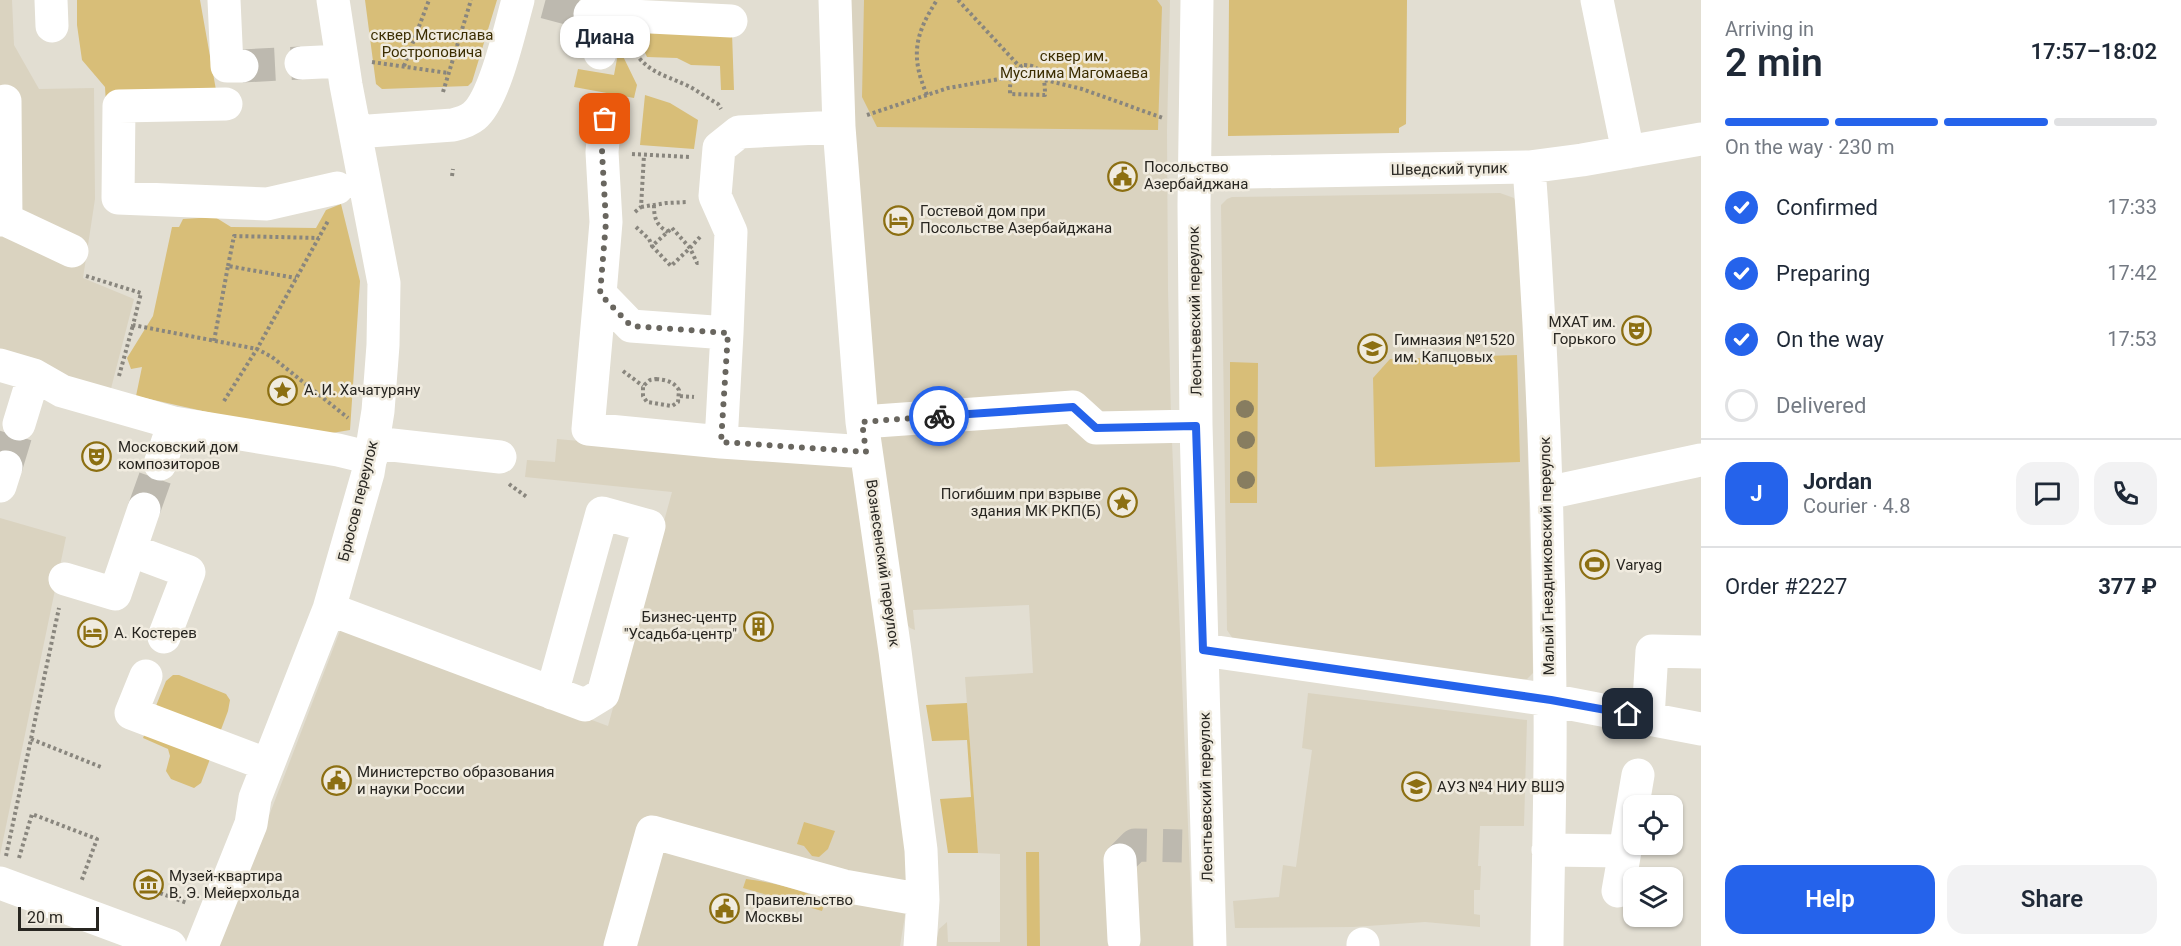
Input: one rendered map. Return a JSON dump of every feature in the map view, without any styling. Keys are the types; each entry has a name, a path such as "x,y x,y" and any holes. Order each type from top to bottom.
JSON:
{"street":[{"path":"224,0 227,66 242,66"},
{"name":"Брюсов переулок","path":"207,945 251,824 255,798 329,609 357,517 366,441 384,345 384,283 355,132 357,61 333,0"},
{"name":"Вознесенский переулок","path":"835,0 850,123 864,437 896,651 921,850 923,900 920,946"},
{"name":"Леонтьевский переулок","path":"1197,0 1196,426 1203,650 1195,846 1210,946"},
{"path":"1597,0 1628,152"},
{"path":"355,132 453,125 475,116 489,96 531,1"},
{"path":"600,53 600,15 731,21"},
{"path":"301,63 357,61"},
{"path":"5,100 3,220 72,251"},
{"path":"226,104 119,106 118,198 267,204 335,200"},
{"path":"605,119 602,152 606,222 588,429 721,442 864,437 1073,407 1096,428 1196,426"},
{"path":"721,442 728,333 731,232 715,196 719,148 739,132 850,123"},
{"name":"Шведский тупик","path":"1195,173 1529,167 1701,139"},
{"name":"Малый Гнездниковский переулок","path":"1529,167 1541,343 1547,493 1551,700 1547,946"},
{"path":"600,294 631,326 728,333"},
{"path":"0,365 34,375 62,391 174,423 338,450 366,441 500,457"},
{"path":"19,424 34,375"},
{"path":"160,464 174,423"},
{"path":"1547,493 1701,460"},
{"path":"64,579 116,594 144,509"},
{"path":"329,609 552,693 585,705 603,694 649,526 602,513 552,693"},
{"path":"130,550 189,572 164,638"},
{"path":"1203,650 1551,700 1701,729"},
{"path":"1648,718 1652,651 1701,652"},
{"path":"146,675 131,713 268,765"},
{"path":"1635,795 1638,775"},
{"path":"620,946 652,831 844,886 923,900"},
{"path":"1548,850 1623,851"},
{"path":"1618,891 1624,855"},
{"path":"1120,860 1124,940"},
{"path":"6,875 170,946"}],"path":[{"path":"404,66 429,0"},
{"path":"443,92 471,0"},
{"path":"927,95 920,80 917,57 918,38 924,20 937,0"},
{"path":"958,0 1020,67"},
{"path":"639,59 653,72 688,86 718,104 739,132"},
{"path":"357,61 448,73"},
{"path":"1034,66 1041,71 1045,80 1045,95 1010,94 1011,77 1020,67 1034,66"},
{"path":"850,123 948,87 1011,77"},
{"path":"1045,80 1082,89 1163,118"},
{"path":"602,152 718,159"},
{"path":"452,176 453,169"},
{"path":"641,207 692,202 715,196"},
{"path":"206,428 257,350 319,238 335,200"},
{"path":"654,205 654,217 660,227 668,232"},
{"path":"630,225 643,232 652,246 671,266 690,248 672,228 652,246"},
{"path":"214,341 234,236 319,238"},
{"path":"228,266 296,278"},
{"path":"91,278 141,293 111,405"},
{"path":"133,325 257,350 272,357 366,441"},
{"path":"656,379 668,380 675,384 679,390 678,402 672,406 647,402 643,396 643,386 650,380 656,379"},
{"path":"6,875 64,579"},
{"path":"31,739 101,767"},
{"path":"6,875 32,814 97,839 80,886"},
{"path":"160,893 193,905"}],"shaded area":[{"path":"0,0 12,0 14,45 39,89 94,88 95,199 83,278 134,299 106,408 0,377"},
{"path":"850,0 1170,0 1167,131 1171,417 1193,946 935,946 939,929 947,922 948,942 1000,942 1000,854 978,853 965,677 1033,673 1029,605 913,610 915,630 906,623 873,396 854,128"},
{"path":"1500,193 1514,198 1522,211 1533,673 1527,679 1522,680 1233,639 1227,630 1221,205 1232,197"},
{"path":"557,439 852,465 911,844 909,891 900,946 219,946 343,623 608,726 672,492 525,477 527,460 555,462"},
{"path":"0,518 66,537 0,855"},
{"name":"АУЗ №4 НИУ ВШЭ","path":"1308,693 1527,720 1524,826 1480,826 1478,866 1481,866 1480,890 1474,890 1474,914 1480,915 1480,927 1425,922 1353,927 1235,928 1233,901 1279,897 1283,865 1296,867 1312,750 1302,748"}],"green space":[{"path":"77,0 200,0 216,90 106,104 105,87 82,60 77,25"},
{"name":"сквер Мстислава Ростроповича","path":"365,0 497,0 472,82 468,86 382,89 376,84"},
{"name":"сквер им. Муслима Магомаева","path":"864,0 1157,0 1162,7 1158,130 877,127 862,97"},
{"path":"1229,0 1407,0 1406,124 1399,128 1399,133 1228,136"},
{"path":"633,27 732,33 734,90 721,90 720,66 691,65 677,58 647,57"},
{"path":"619,48 637,85 634,98 574,87 578,69 614,75"},
{"path":"645,95 670,103 698,120 694,149 640,145"},
{"path":"341,204 360,281 350,430 314,436 136,396 142,367 131,369 127,358 153,316 172,227 179,227 183,219 215,217 231,227 316,228 326,210"},
{"path":"1517,355 1520,462 1375,467 1373,378 1390,359"},
{"path":"1230,362 1258,363 1257,503 1230,503"},
{"path":"173,675 179,675 226,694 230,700 201,783 194,788 171,779 166,771 170,756 168,749 143,738 166,681"},
{"path":"967,703 978,853 948,853 940,799 971,797 967,740 932,741 926,705"},
{"path":"804,822 835,831 828,849 819,857 812,856 804,846 797,844"},
{"path":"1026,852 1039,852 1040,946 1027,946"},
{"path":"746,879 777,884 806,893 825,902 822,911 743,888"}],"tunnel":[{"path":"545,2 590,14"},
{"path":"242,66 301,63"},
{"path":"6,467 19,424"},
{"path":"144,509 160,464"},
{"path":"1120,860 1135,845 1182,846"}],"way so far":[{"path":"605,119 602,152 606,222 600,294 631,326 728,333 721,442 866,452 862,422 939,416"}],"place":[{"name":"Диана","path":"605,119"},
{"name":"Посольство Азербайджана","path":"1123,176"},
{"name":"Гостевой дом при Посольстве Азербайджана","path":"899,220"},
{"name":"МХАТ им. Горького","path":"1637,331"},
{"name":"Гимназия №1520 им. Капцовых","path":"1373,349"},
{"name":"А. И. Хачатуряну","path":"283,390"},
{"name":"Московский дом композиторов","path":"97,456"},
{"name":"Погибшим при взрыве здания МК РКП(Б)","path":"1122,503"},
{"name":"Varyag","path":"1595,565"},
{"name":"Бизнес-центр \"Усадьба-центр\"","path":"758,626"},
{"name":"А. Костерев","path":"93,633"},
{"name":"Министерство образования и науки России","path":"336,781"},
{"name":"АУЗ №4 НИУ ВШЭ","path":"1416,787"},
{"name":"Музей-квартира В. Э. Мейерхольда","path":"148,885"},
{"name":"Правительство Москвы","path":"724,909"}],"route":[{"path":"939,416 1073,407 1096,428 1196,426 1203,650 1551,700 1628,714"}]}
